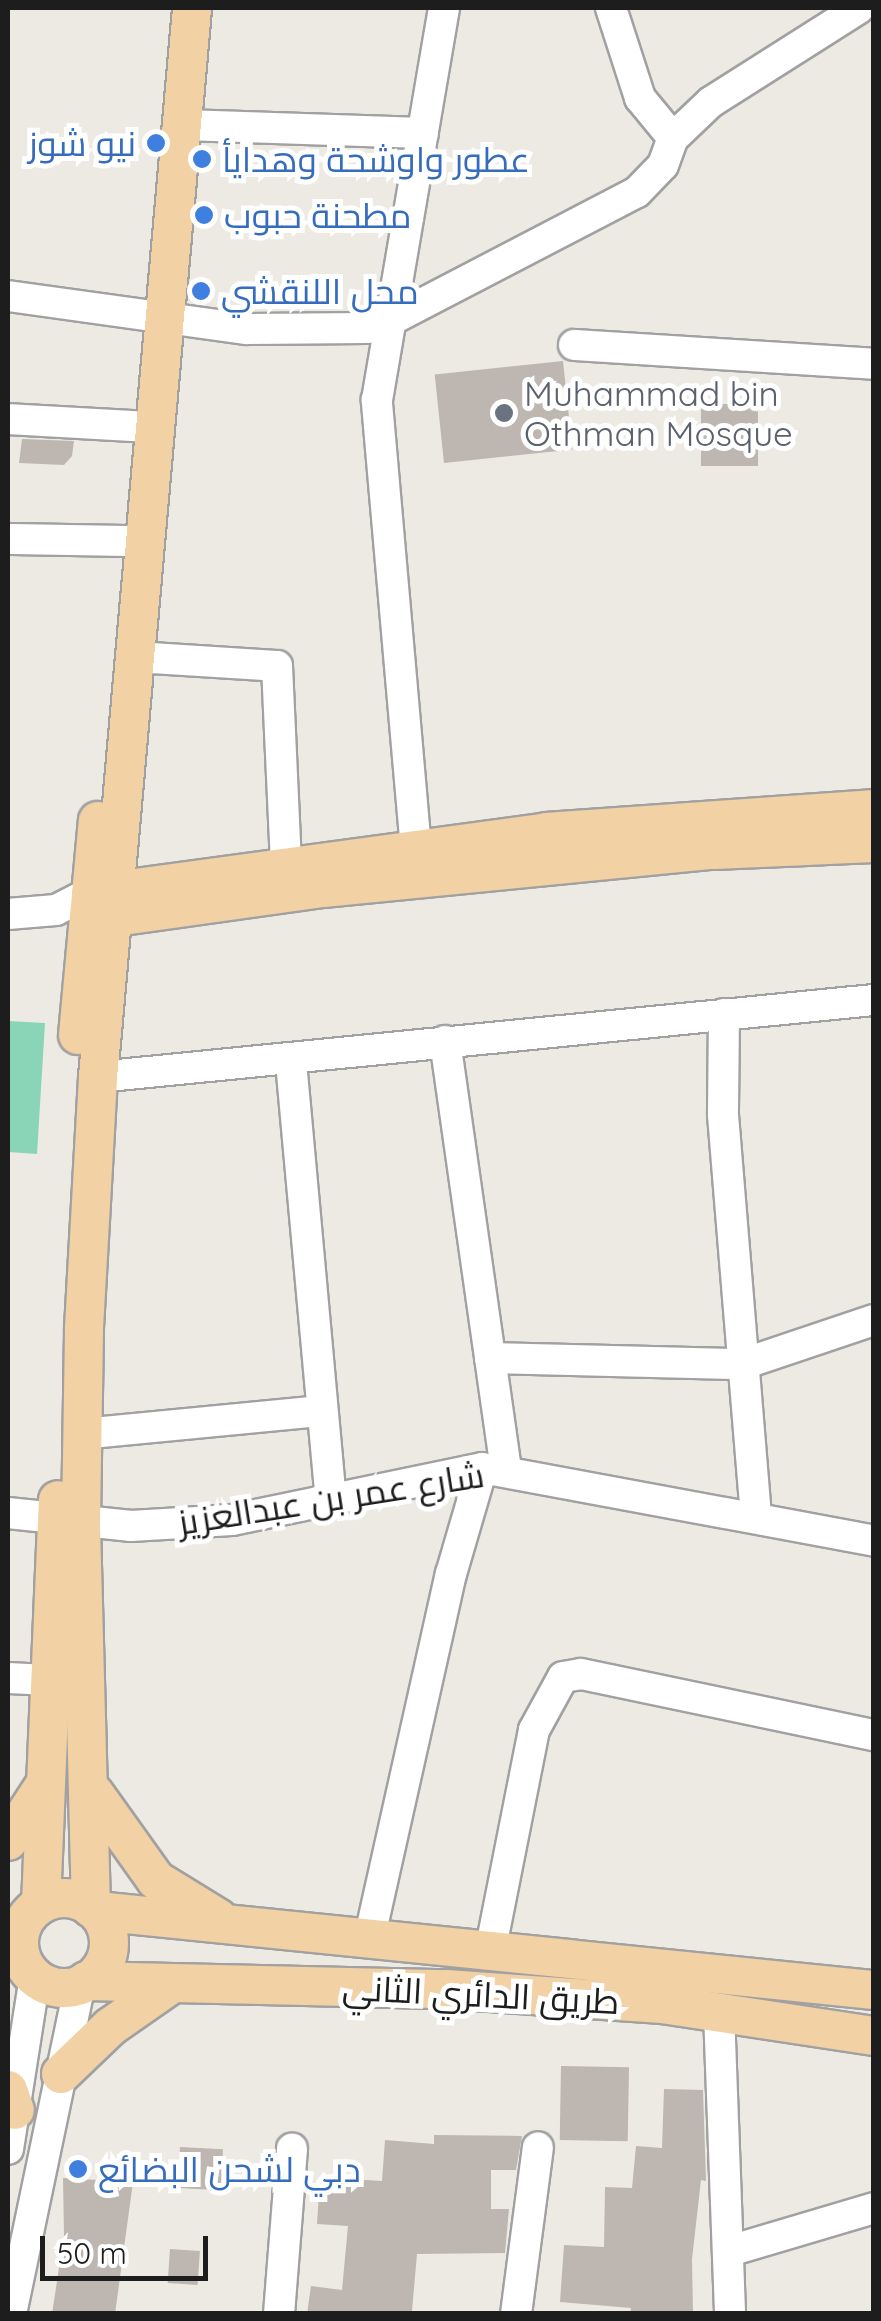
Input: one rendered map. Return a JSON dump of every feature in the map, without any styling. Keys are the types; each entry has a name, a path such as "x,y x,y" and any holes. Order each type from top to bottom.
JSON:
{"main road":[{"path":"173,8 154,314 135,657 92,907 98,1077 82,1434 69,1521 50,1680 46,1779 20,1935 23,1971 56,1987 83,1983 108,1944 94,1910 69,1521 92,907 134,426 154,314 184,125 192,8"},
{"path":"92,907 286,866 715,816 873,824"},
{"path":"92,907 714,850 873,824"},
{"path":"8,1841 46,1779"},
{"path":"88,1780 104,1814 156,1880 228,1925"},
{"path":"27,1907 67,1898 94,1910"},
{"name":"طريق الدائري الثاني","path":"94,1910 490,1952 799,1979 874,1990"},
{"path":"792,2021 799,1979"},
{"name":"طريق الدائري الثاني","path":"83,1983 446,1989 719,2012 874,2036"},
{"path":"61,2074 110,2027 173,1984"}],"street":[{"path":"416,849 377,432 380,368 444,8"},
{"path":"611,8 640,98 673,138"},
{"path":"8,296 248,329 367,328 391,320 637,192 663,165 673,138 760,65 859,8"},
{"path":"184,125 423,133"},
{"path":"574,345 874,364"},
{"path":"8,419 134,426"},
{"path":"8,539 126,542"},
{"path":"135,657 277,666 286,866"},
{"path":"8,914 92,907"},
{"path":"98,1077 292,1062 445,1041 874,1000"},
{"path":"724,1014 722,1115 756,1518"},
{"path":"369,1940 450,1574 494,1470 490,1358 445,1041"},
{"path":"292,1062 320,1412 331,1498"},
{"path":"490,1358 744,1364 874,1320"},
{"path":"82,1434 320,1412"},
{"name":"شارع عمر بن عبدالعزيز","path":"8,1512 69,1521 232,1520 331,1498 494,1470 874,1541"},
{"path":"490,1952 534,1730 563,1676 581,1674 874,1735"},
{"path":"8,1678 50,1680"},
{"path":"8,2149 23,1971"},
{"path":"12,2314 83,1983"},
{"path":"719,2012 730,2314"},
{"path":"516,2314 538,2147"},
{"path":"279,2314 292,2150"},
{"path":"729,2250 874,2208"}],"green space":[{"path":"8,1021 45,1023 37,1154 8,1152"}],"building":[{"name":"Muhammad bin Othman Mosque","path":"563,361 572,450 444,463 435,374"},
{"path":"701,404 758,404 758,466 701,466"},
{"path":"22,439 74,441 72,456 64,465 19,463"},
{"path":"561,2066 629,2067 628,2141 560,2140"},
{"path":"664,2089 703,2090 706,2181 701,2180 692,2259 693,2314 630,2314 631,2308 560,2302 564,2245 604,2247 605,2187 632,2188 636,2146 662,2148"},
{"path":"434,2135 522,2136 516,2170 491,2170 491,2209 509,2209 505,2253 417,2254 412,2311 307,2314 311,2286 342,2290 348,2226 317,2224 320,2177 382,2181 385,2140 434,2144"},
{"path":"180,2147 223,2149 221,2190 178,2188"},
{"path":"63,2178 133,2182 115,2314 52,2314 64,2235"},
{"path":"170,2249 200,2251 198,2285 168,2283"}],"place":[{"name":"نيو شوز","path":"156,143"},
{"name":"عطور واوشحة وهدايأ","path":"202,159"},
{"name":"مطحنة حبوب","path":"204,215"},
{"name":"محل اللنقشي","path":"201,291"},
{"name":"Muhammad bin Othman Mosque","path":"504,413"},
{"name":"دبي لشحن البضائع","path":"78,2169"}]}
